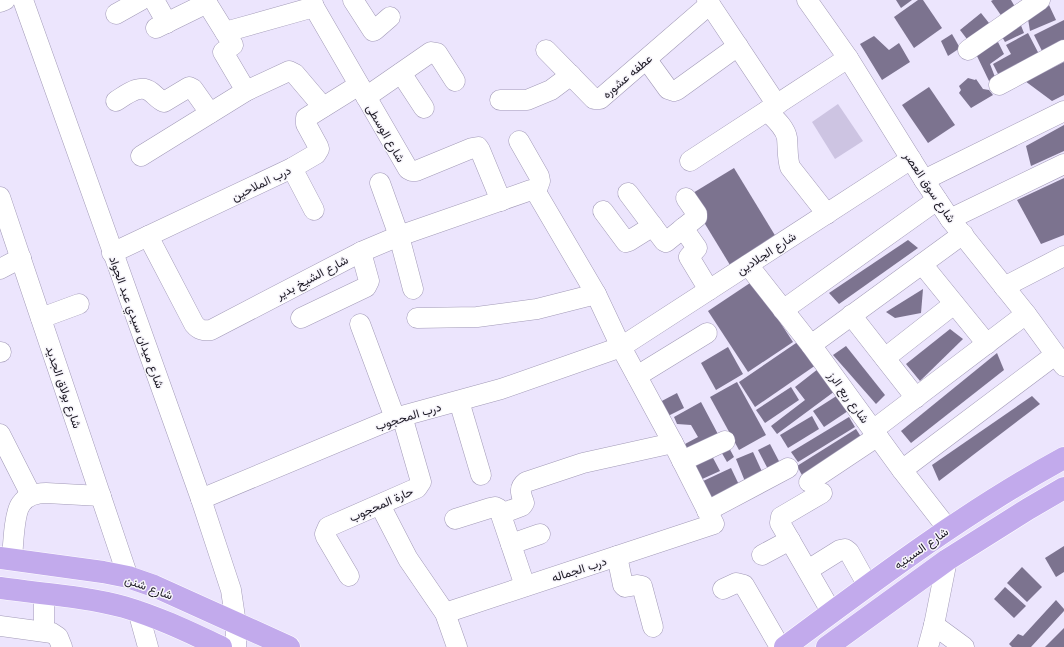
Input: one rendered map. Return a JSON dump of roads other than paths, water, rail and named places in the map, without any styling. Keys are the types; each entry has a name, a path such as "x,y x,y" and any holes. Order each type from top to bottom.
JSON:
{"main road":[{"name":"شارع السبتيه","path":"785,647 948,529 1064,458"},
{"name":"شارع السبتيه","path":"827,647 947,560 1064,488"},
{"name":"شارع شنن","path":"6,551 103,572 154,586 289,647"},
{"path":"0,588 91,600 138,611 169,623 220,647"}],"street":[{"path":"0,2 6,0"},
{"name":"شارع ميدان سيدي عبد الجواد","path":"23,0 201,499 231,590 236,624 236,647"},
{"path":"116,14 141,0"},
{"path":"154,0 161,26 206,1 233,45 223,52 246,91"},
{"path":"353,0 372,31 390,17"},
{"name":"شارع سوق العصر","path":"807,0 848,58 950,219 1026,314 1058,351"},
{"path":"968,50 1040,0"},
{"path":"708,2 738,46 787,137 788,162 790,167 827,214"},
{"name":"عطفه عشوره","path":"546,50 594,99 600,99 647,60 708,2"},
{"path":"225,32 313,4"},
{"name":"شارع الوسطى","path":"313,4 408,169 416,171 472,148 478,147 501,201"},
{"path":"647,60 668,89 674,91 738,46"},
{"path":"999,84 1064,50"},
{"name":"درب الملاحين","path":"112,253 292,168 316,154 318,152 318,146 305,121 308,115 401,73 431,52 437,53 454,81"},
{"path":"690,161 848,58"},
{"path":"141,156 246,91 287,72 295,74 323,107"},
{"path":"401,73 424,108"},
{"path":"500,100 528,100 551,90 571,75"},
{"path":"116,101 141,88 147,89 164,102 189,87 193,89 210,113"},
{"path":"924,180 1064,111"},
{"path":"519,141 539,176 540,181 532,192 596,294 621,347 673,443 710,518"},
{"name":"شارع الجلادين","path":"621,347 911,159"},
{"path":"950,219 1064,164"},
{"path":"292,168 314,210"},
{"path":"380,183 400,236 414,289"},
{"name":"شارع الشيخ بدير","path":"148,236 194,324 199,329 205,331 211,330 361,252 400,236 501,201 532,192"},
{"path":"628,193 666,242 697,215 686,198"},
{"name":"شارع بولاق الجديد","path":"0,197 128,578"},
{"path":"783,310 937,200"},
{"path":"604,211 626,242 629,242 653,226"},
{"path":"683,228 697,248 689,257 709,290"},
{"path":"811,345 963,234"},
{"path":"301,318 366,287 369,280 361,252"},
{"path":"1004,287 1064,256"},
{"path":"0,269 21,258"},
{"path":"922,264 987,344"},
{"name":"شارع ربع الرز","path":"748,265 811,345 902,470 948,529"},
{"path":"417,318 477,317 530,310 596,294"},
{"path":"41,318 79,304"},
{"path":"885,358 954,304"},
{"path":"832,612 780,523 781,517 816,488 875,433 916,398 1026,314"},
{"path":"852,315 916,398"},
{"name":"حارة المحجوب","path":"349,576 326,537 326,530 328,527 417,488 421,482 398,417 360,324"},
{"path":"636,376 707,333"},
{"name":"درب المحجوب","path":"201,499 398,417 501,389 621,347"},
{"path":"902,470 1058,351"},
{"path":"459,401 481,475"},
{"path":"0,434 31,495"},
{"path":"682,461 725,441"},
{"path":"501,514 523,504 520,493 523,484 526,482 583,463 673,443"},
{"name":"درب الجماله","path":"445,613 617,556 710,518 788,468"},
{"path":"6,551 21,504 31,495 46,493 101,496"},
{"path":"380,505 408,559 445,613 457,647"},
{"path":"455,519 495,507 499,509 525,586"},
{"path":"511,544 540,534"},
{"path":"762,555 790,540"},
{"path":"808,570 840,550 845,549 849,552 868,586"},
{"path":"617,556 622,585 625,587 637,585 642,586 653,627"},
{"path":"928,647 947,560"},
{"path":"723,588 736,583 744,585 780,647"},
{"path":"44,594 44,631"},
{"path":"138,611 148,647"},
{"path":"934,625 964,647"},
{"path":"0,626 52,633 58,637 62,647"}]}
